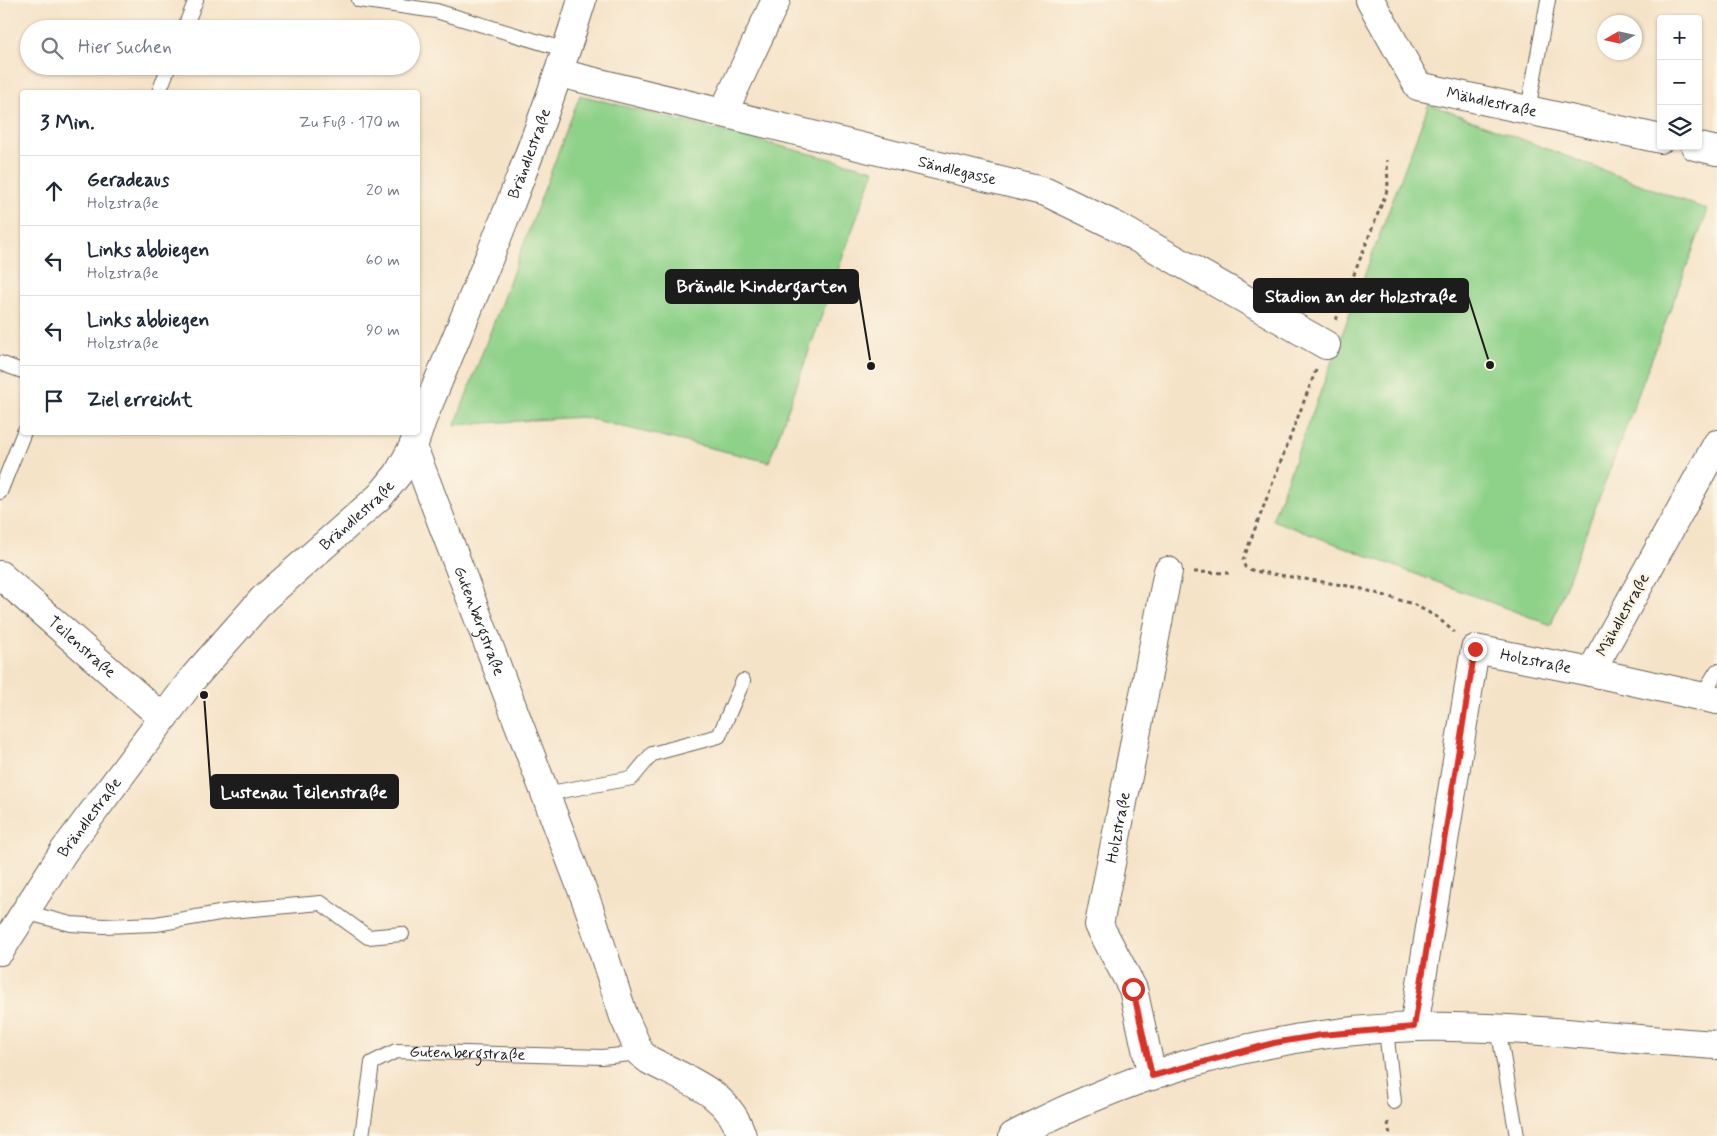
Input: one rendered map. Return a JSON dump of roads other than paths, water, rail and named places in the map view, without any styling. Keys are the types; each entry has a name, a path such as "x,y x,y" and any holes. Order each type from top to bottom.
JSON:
{"street":[{"name":"Brändlestraße","path":"420,429 563,62 582,0"},
{"path":"723,113 776,0"},
{"name":"Mähdlestraße","path":"1370,0 1418,86 1657,138"},
{"name":"Sändlegasse","path":"563,62 723,113 1046,192 1116,226 1326,345"},
{"path":"1702,148 1717,151"},
{"name":"Brändlestraße","path":"0,951 64,851 194,677 263,599 380,496 398,474 418,435"},
{"name":"Mähdlestraße","path":"1709,699 1591,672 1717,444"},
{"name":"Gutenbergstraße","path":"413,447 589,908 624,1017 640,1053"},
{"name":"Holzstraße","path":"1152,1076 1133,989 1100,925 1168,571"},
{"name":"Teilenstraße","path":"0,574 163,718"},
{"name":"Holzstraße","path":"1414,1027 1475,649 1591,672"},
{"path":"1014,1136 1040,1122 1113,1090 1152,1076 1274,1043 1321,1035 1414,1027 1498,1028 1717,1045"},
{"path":"640,1053 648,1060 718,1097 730,1109 742,1136"}],"lane":[{"path":"188,20 196,0"},
{"path":"359,0 436,11 563,62"},
{"path":"1528,110 1548,0"},
{"path":"160,90 166,75"},
{"path":"0,362 20,370"},
{"path":"0,492 23,435"},
{"path":"1709,699 1717,671"},
{"path":"545,794 632,778 652,754 719,736 743,681"},
{"path":"24,912 71,924 104,926 156,924 231,912 321,903 368,937 402,934"},
{"path":"1498,1028 1517,1136"},
{"path":"1386,1030 1394,1102"},
{"name":"Gutenbergstraße","path":"362,1136 372,1063 396,1051 602,1058 640,1053"}],"place":[{"name":"Stadion an der Holzstraße","path":"1490,365"},
{"name":"Brändle Kindergarten","path":"871,366"},
{"name":"Lustenau Teilenstraße","path":"204,695"}]}
